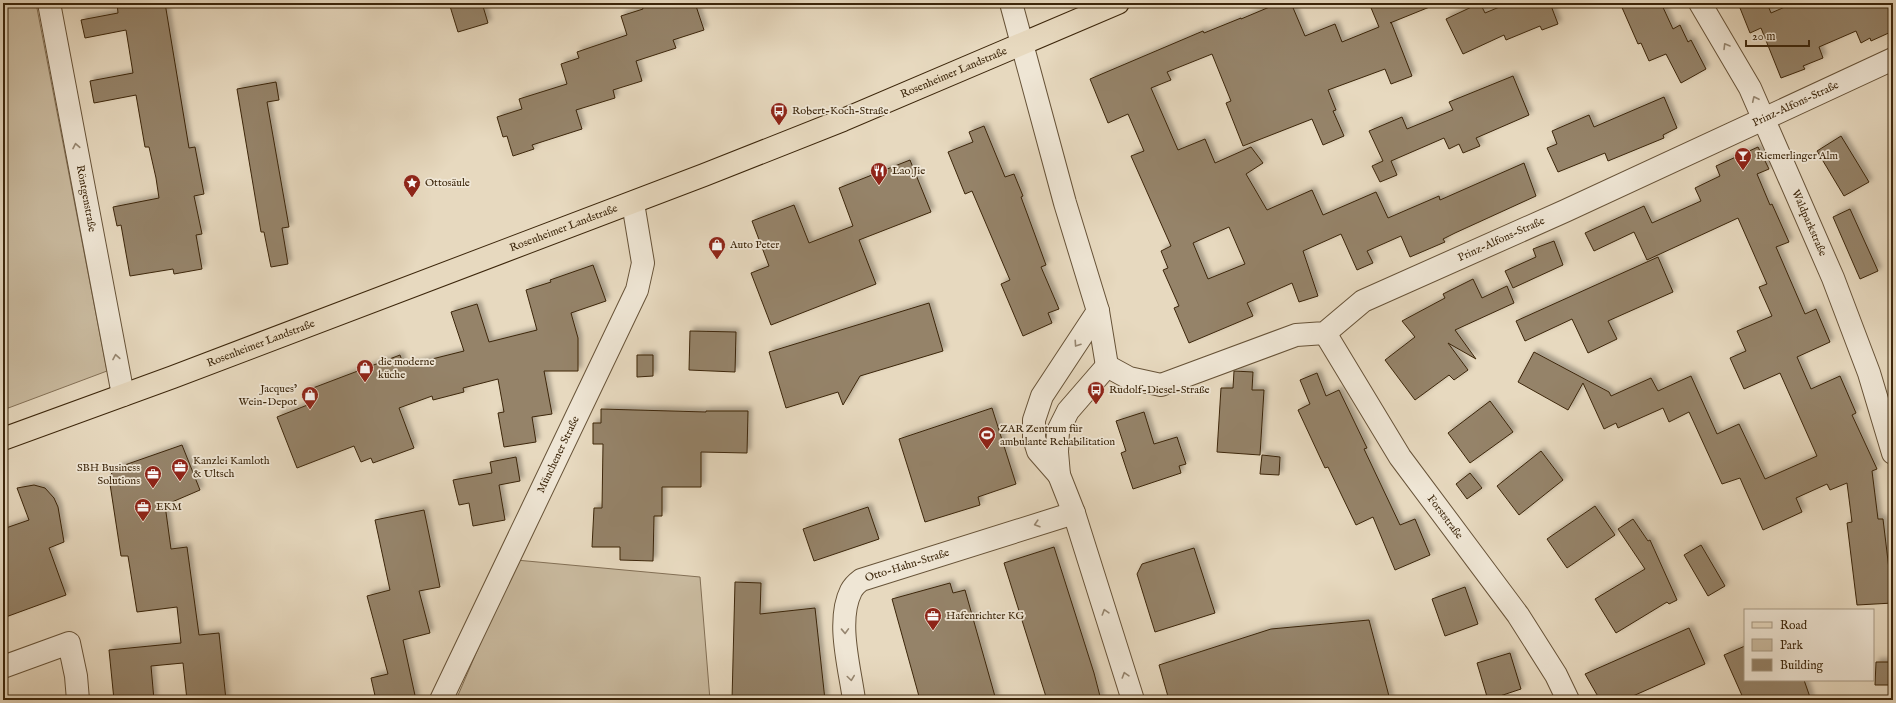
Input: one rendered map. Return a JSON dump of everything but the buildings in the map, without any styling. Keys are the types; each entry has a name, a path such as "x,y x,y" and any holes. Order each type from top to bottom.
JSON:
{"main road":[{"name":"Rosenheimer Landstraße","path":"3,439 633,202 843,120 1118,3"}],"street":[{"name":"Röntgenstraße","path":"49,3 123,395"},
{"path":"1011,3 1021,44 1098,311 1107,366"},
{"name":"Waldparkstraße","path":"1700,3 1748,84 1833,278 1855,334 1880,407 1893,453"},
{"name":"Prinz-Alfons-Straße","path":"1325,333 1363,301 1565,212 1893,59"},
{"name":"Münchener Straße","path":"441,700 637,290 643,264 633,202"},
{"path":"1059,475 1038,451 1034,438 1034,420 1042,396 1098,311"},
{"path":"1107,366 1129,378 1161,385 1296,335 1325,333"},
{"name":"Forststraße","path":"1325,333 1400,457 1518,615 1556,675 1568,700"},
{"path":"1107,366 1068,411 1058,431 1057,452 1059,475 1074,513 1133,700"},
{"name":"Otto-Hahn-Straße","path":"854,700 844,633 846,606 851,590 861,580 1074,513"},
{"path":"3,668 69,643 76,676 78,700"}],"green space":[{"path":"3,3 36,3 107,371 3,410"},
{"path":"516,560 700,577 710,700 456,700"}],"place":[{"name":"Robert-Koch-Straße","path":"779,126"},
{"name":"Riemerlinger Alm","path":"1743,171"},
{"name":"Lao Jie","path":"879,186"},
{"name":"Ottosäule","path":"412,198"},
{"name":"Auto Peter","path":"717,260"},
{"name":"die moderne küche","path":"365,383"},
{"name":"Rudolf-Diesel-Straße","path":"1096,405"},
{"name":"Jacques’ Wein-Depot","path":"310,410"},
{"name":"ZAR Zentrum für ambulante Rehabilitation","path":"987,450"},
{"name":"Kanzlei Kamloth & Ultsch","path":"180,482"},
{"name":"SBH Business Solutions","path":"153,489"},
{"name":"EKM","path":"143,522"},
{"name":"Hafenrichter KG","path":"933,631"}]}
